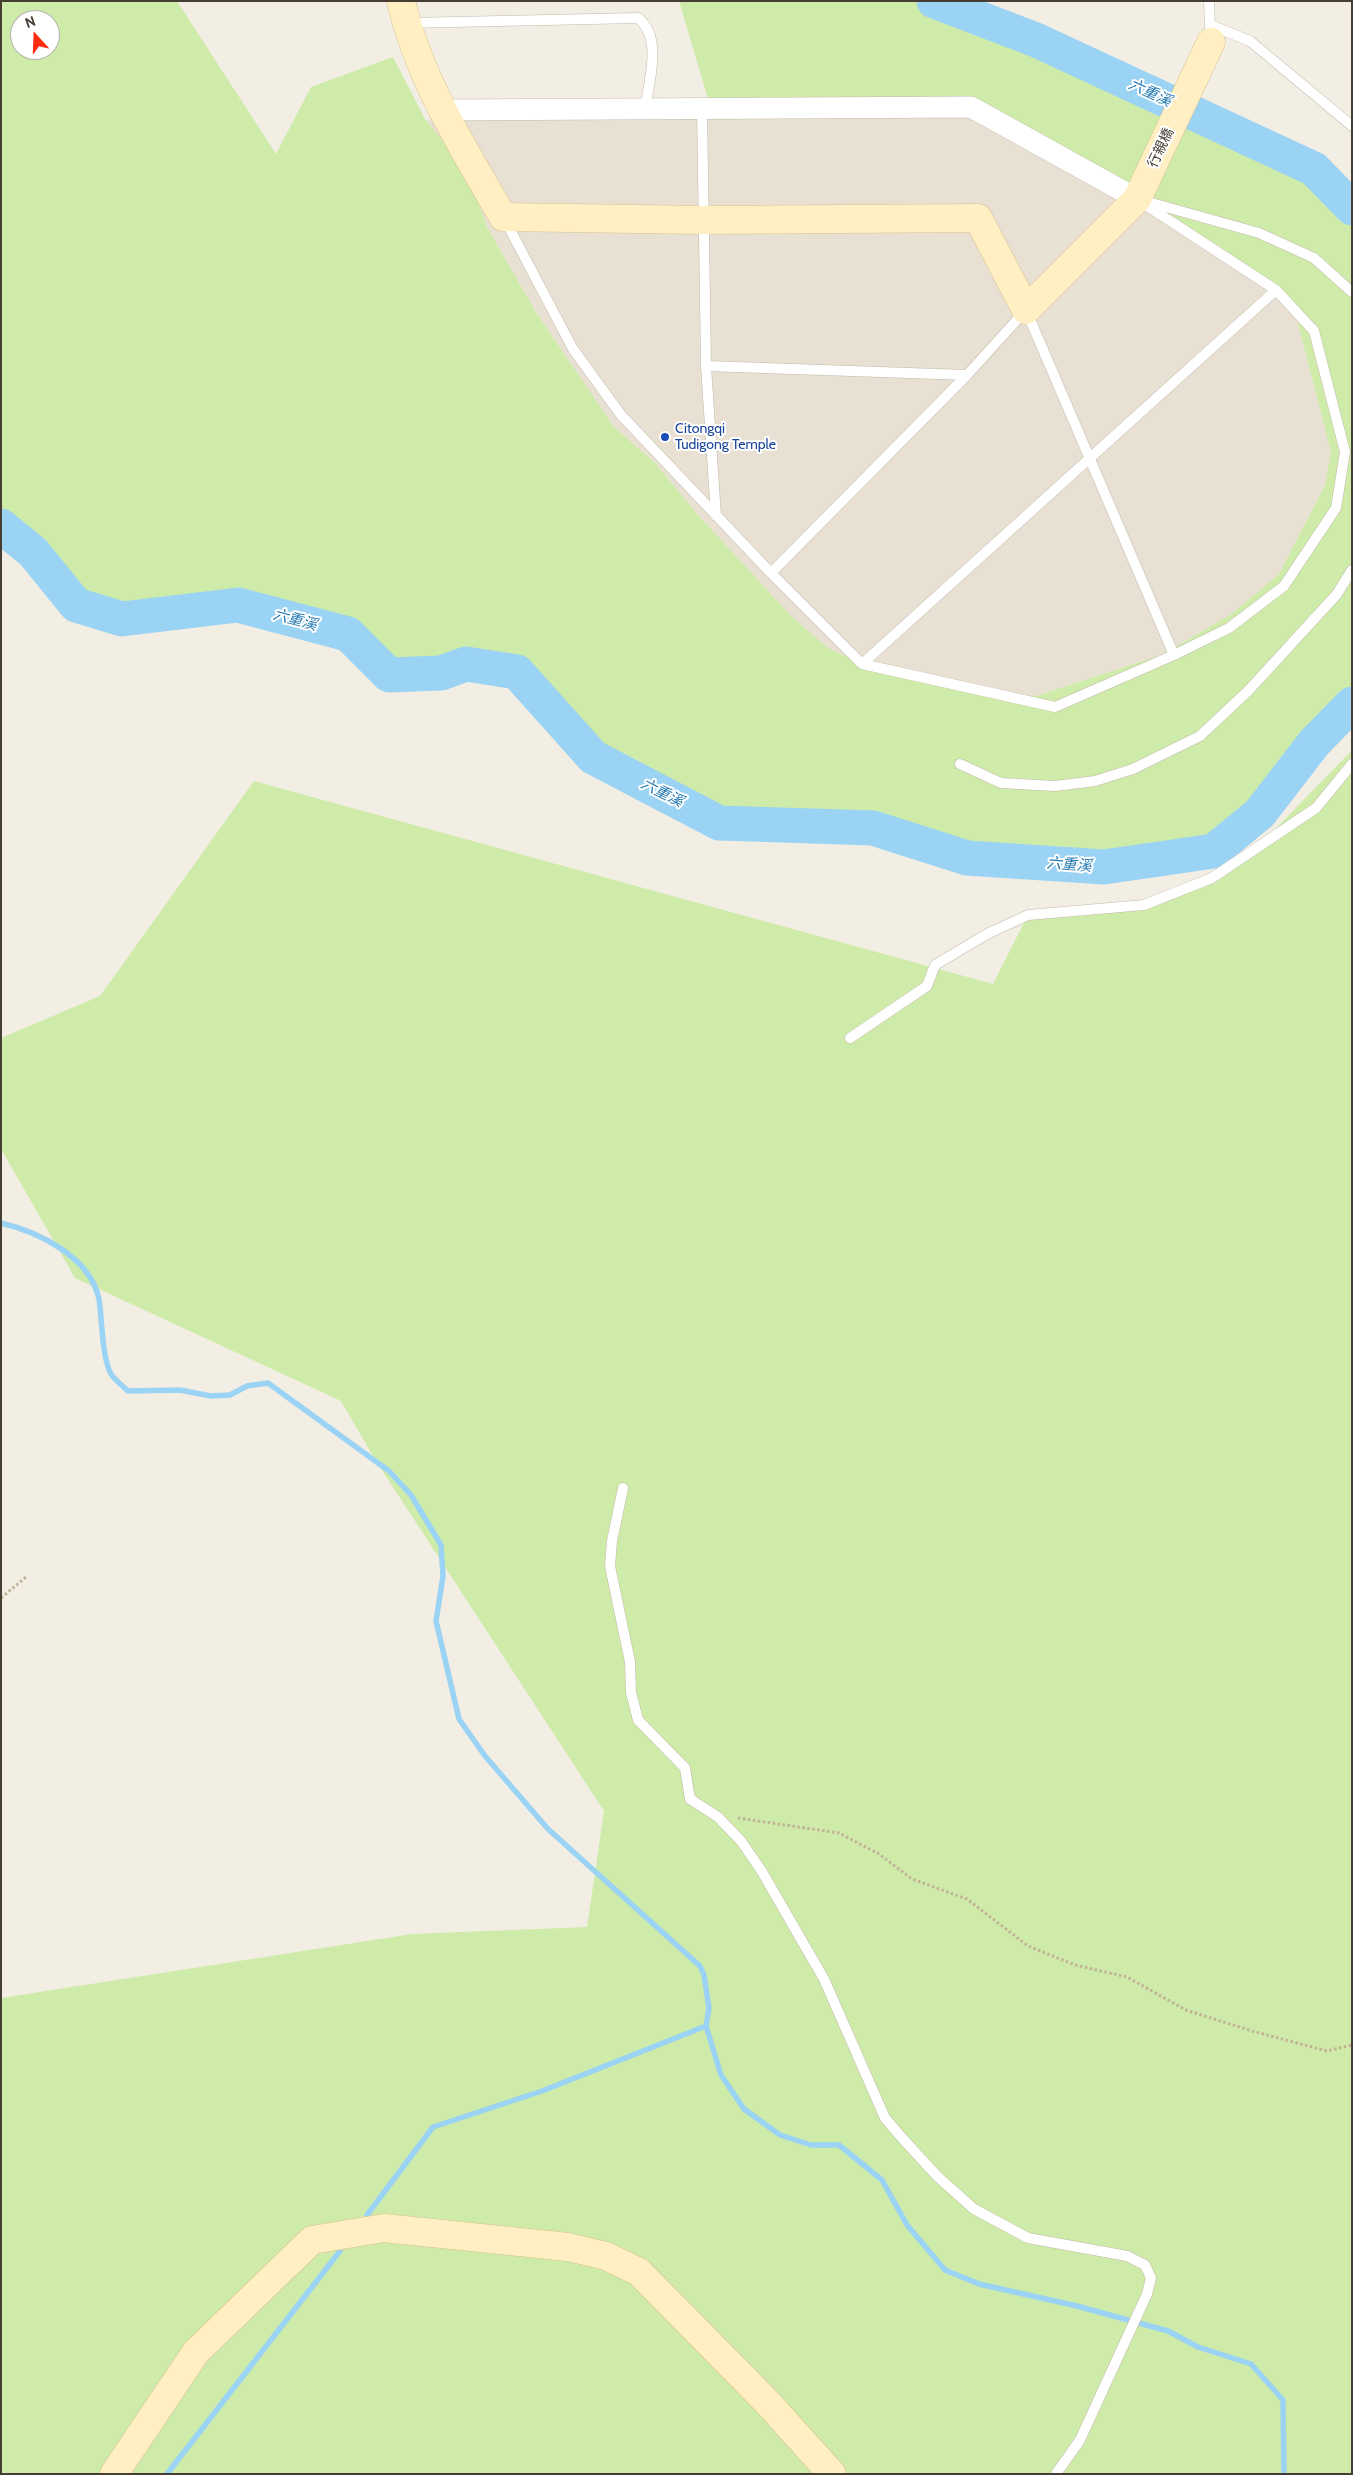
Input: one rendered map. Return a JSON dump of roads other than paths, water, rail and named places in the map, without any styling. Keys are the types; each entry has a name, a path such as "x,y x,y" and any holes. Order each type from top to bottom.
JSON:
{"street":[{"path":"403,12 440,110 502,216 705,220 978,218 1026,310"},
{"name":"行親橋","path":"1026,310 1137,199 1210,33"},
{"path":"440,110 971,107 1137,199"},
{"path":"114,2474 196,2352 312,2240 384,2228 568,2247 606,2256 639,2272 761,2396 832,2474"}],"lane":[{"path":"1209,1 1210,33 1250,41 1352,126"},
{"path":"403,12 638,18 646,24 653,43 645,109"},
{"path":"702,108 706,366 716,516"},
{"path":"502,216 573,349 621,415 771,573 862,664 1054,707 1174,655 1229,628 1284,586 1336,508 1345,452 1314,331 1276,290 1137,199"},
{"path":"1137,199 1259,233 1314,258 1352,292"},
{"path":"862,664 1276,290"},
{"path":"771,573 967,375 1026,310 1174,655"},
{"path":"706,366 967,375"},
{"path":"960,764 1001,783 1056,786 1096,781 1133,769 1200,736 1249,690 1337,594 1352,570"},
{"path":"850,1038 927,986 935,965 987,934 1028,915 1144,904 1212,878 1316,808 1352,764"},
{"path":"623,1488 612,1541 610,1566 630,1662 631,1692 638,1720 685,1768 690,1799 718,1817 741,1841 761,1870 824,1979 886,2118 932,2171 974,2209 1028,2238 1127,2256 1145,2265 1151,2278 1147,2294 1080,2440 1056,2474"}],"waterway":[{"name":"六重溪","path":"934,1 1036,40 1314,169 1352,208"},
{"name":"六重溪","path":"1,526 33,552 76,605 122,619 238,605 348,634 389,675 441,673 466,664 517,672 593,757 719,823 873,828 967,858 1104,867 1214,851 1260,813 1314,743 1352,704"},
{"path":"1,1223 16,1227 46,1240 74,1259 85,1271 94,1284 99,1299 108,1367 111,1374 128,1391 180,1390 211,1396 230,1395 247,1386 268,1383 389,1471 411,1495 441,1545 443,1576 436,1621 459,1719 485,1756 548,1829 700,1966 704,1975 709,2008 706,2026 721,2075 744,2109 780,2135 811,2145 839,2145 882,2180 907,2225 945,2270 979,2284 1077,2306 1168,2331 1198,2347 1251,2364 1283,2400 1284,2474"},
{"path":"367,2215 433,2127 542,2091 706,2026"},
{"path":"167,2474 340,2251"}],"place":[{"name":"Citongqi Tudigong Temple","path":"665,437"}]}
